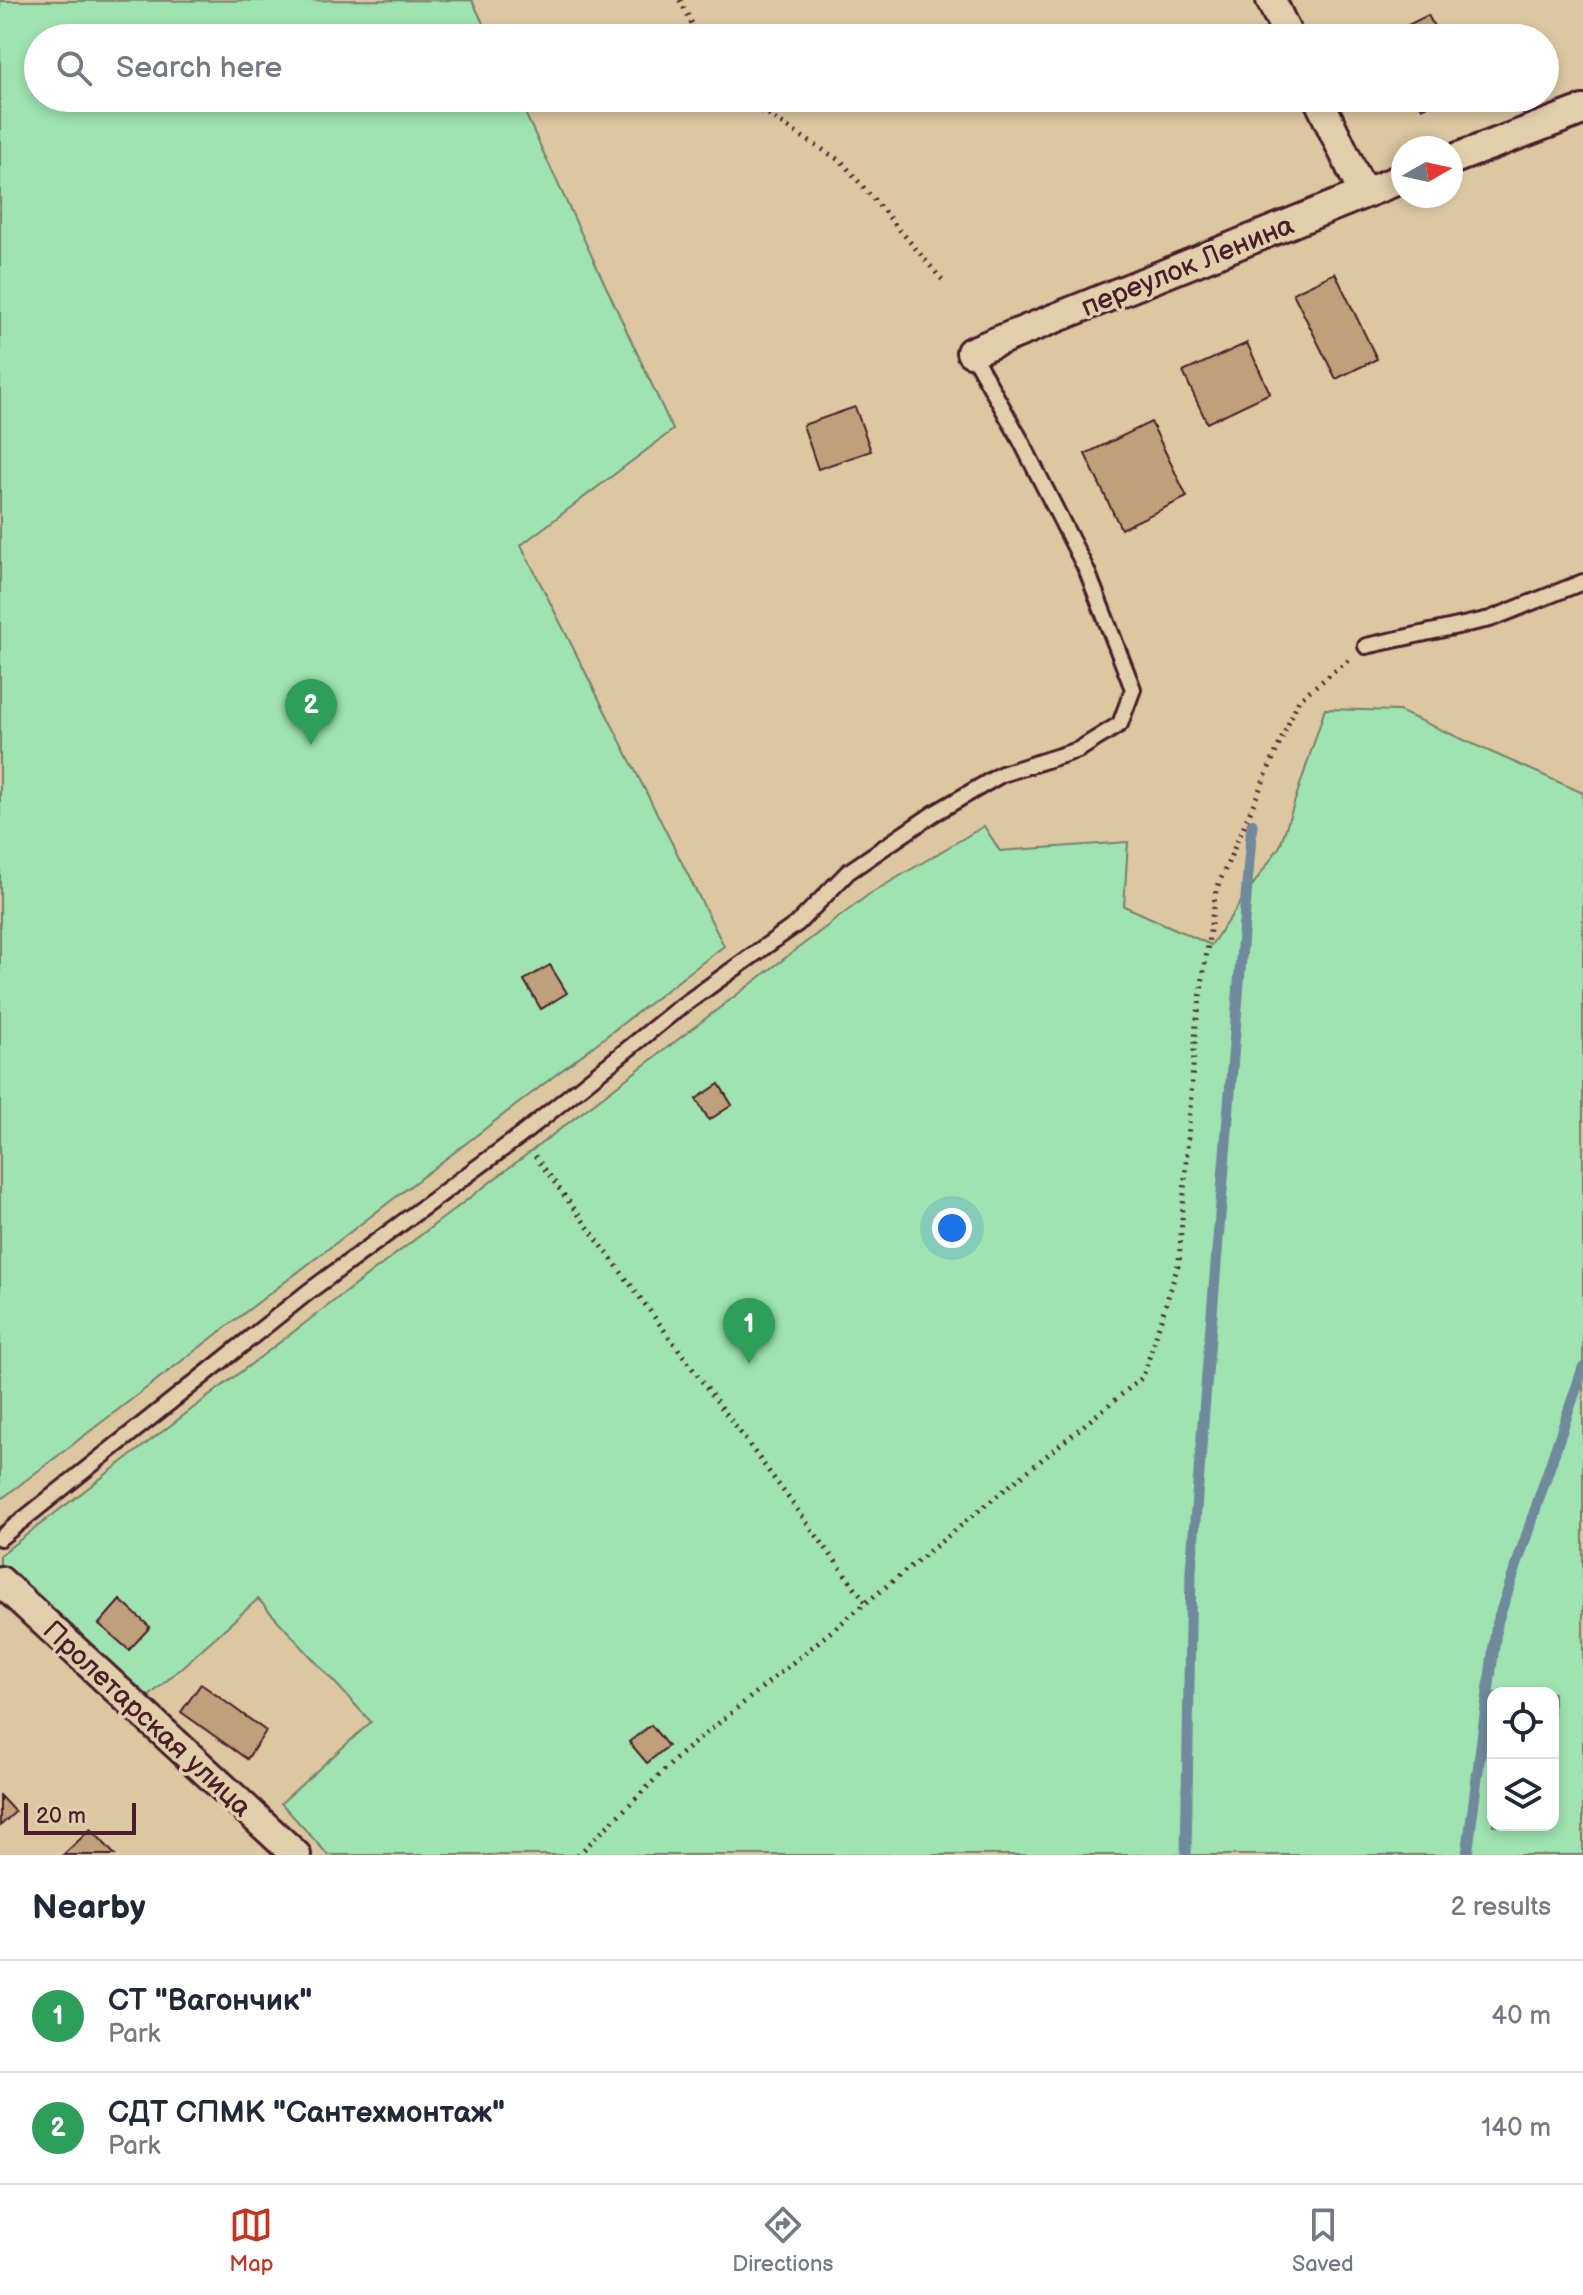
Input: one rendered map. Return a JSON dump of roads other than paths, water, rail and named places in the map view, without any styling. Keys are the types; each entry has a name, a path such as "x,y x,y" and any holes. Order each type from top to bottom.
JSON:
{"street":[{"path":"1271,0 1282,24"},
{"path":"1463,155 1583,110"},
{"path":"1325,112 1363,193"},
{"name":"переулок Ленина","path":"971,352 1391,182"},
{"name":"Пролетарская улица","path":"0,1581 296,1855"}],"lane":[{"path":"0,1538 308,1292 520,1136 675,1011 798,923 848,872 933,814 1002,774 1078,750 1120,724 1133,689 1087,571 1020,439 971,352"},
{"path":"1366,646 1490,619 1583,582"}],"waterway":[{"path":"1186,1855 1191,1570 1252,824"},
{"path":"1467,1855 1497,1623 1583,1368"}],"place":[{"name":"СДТ СПМК \"Сантехмонтаж\"","path":"311,745"},
{"name":"СТ \"Вагончик\"","path":"749,1364"}]}
